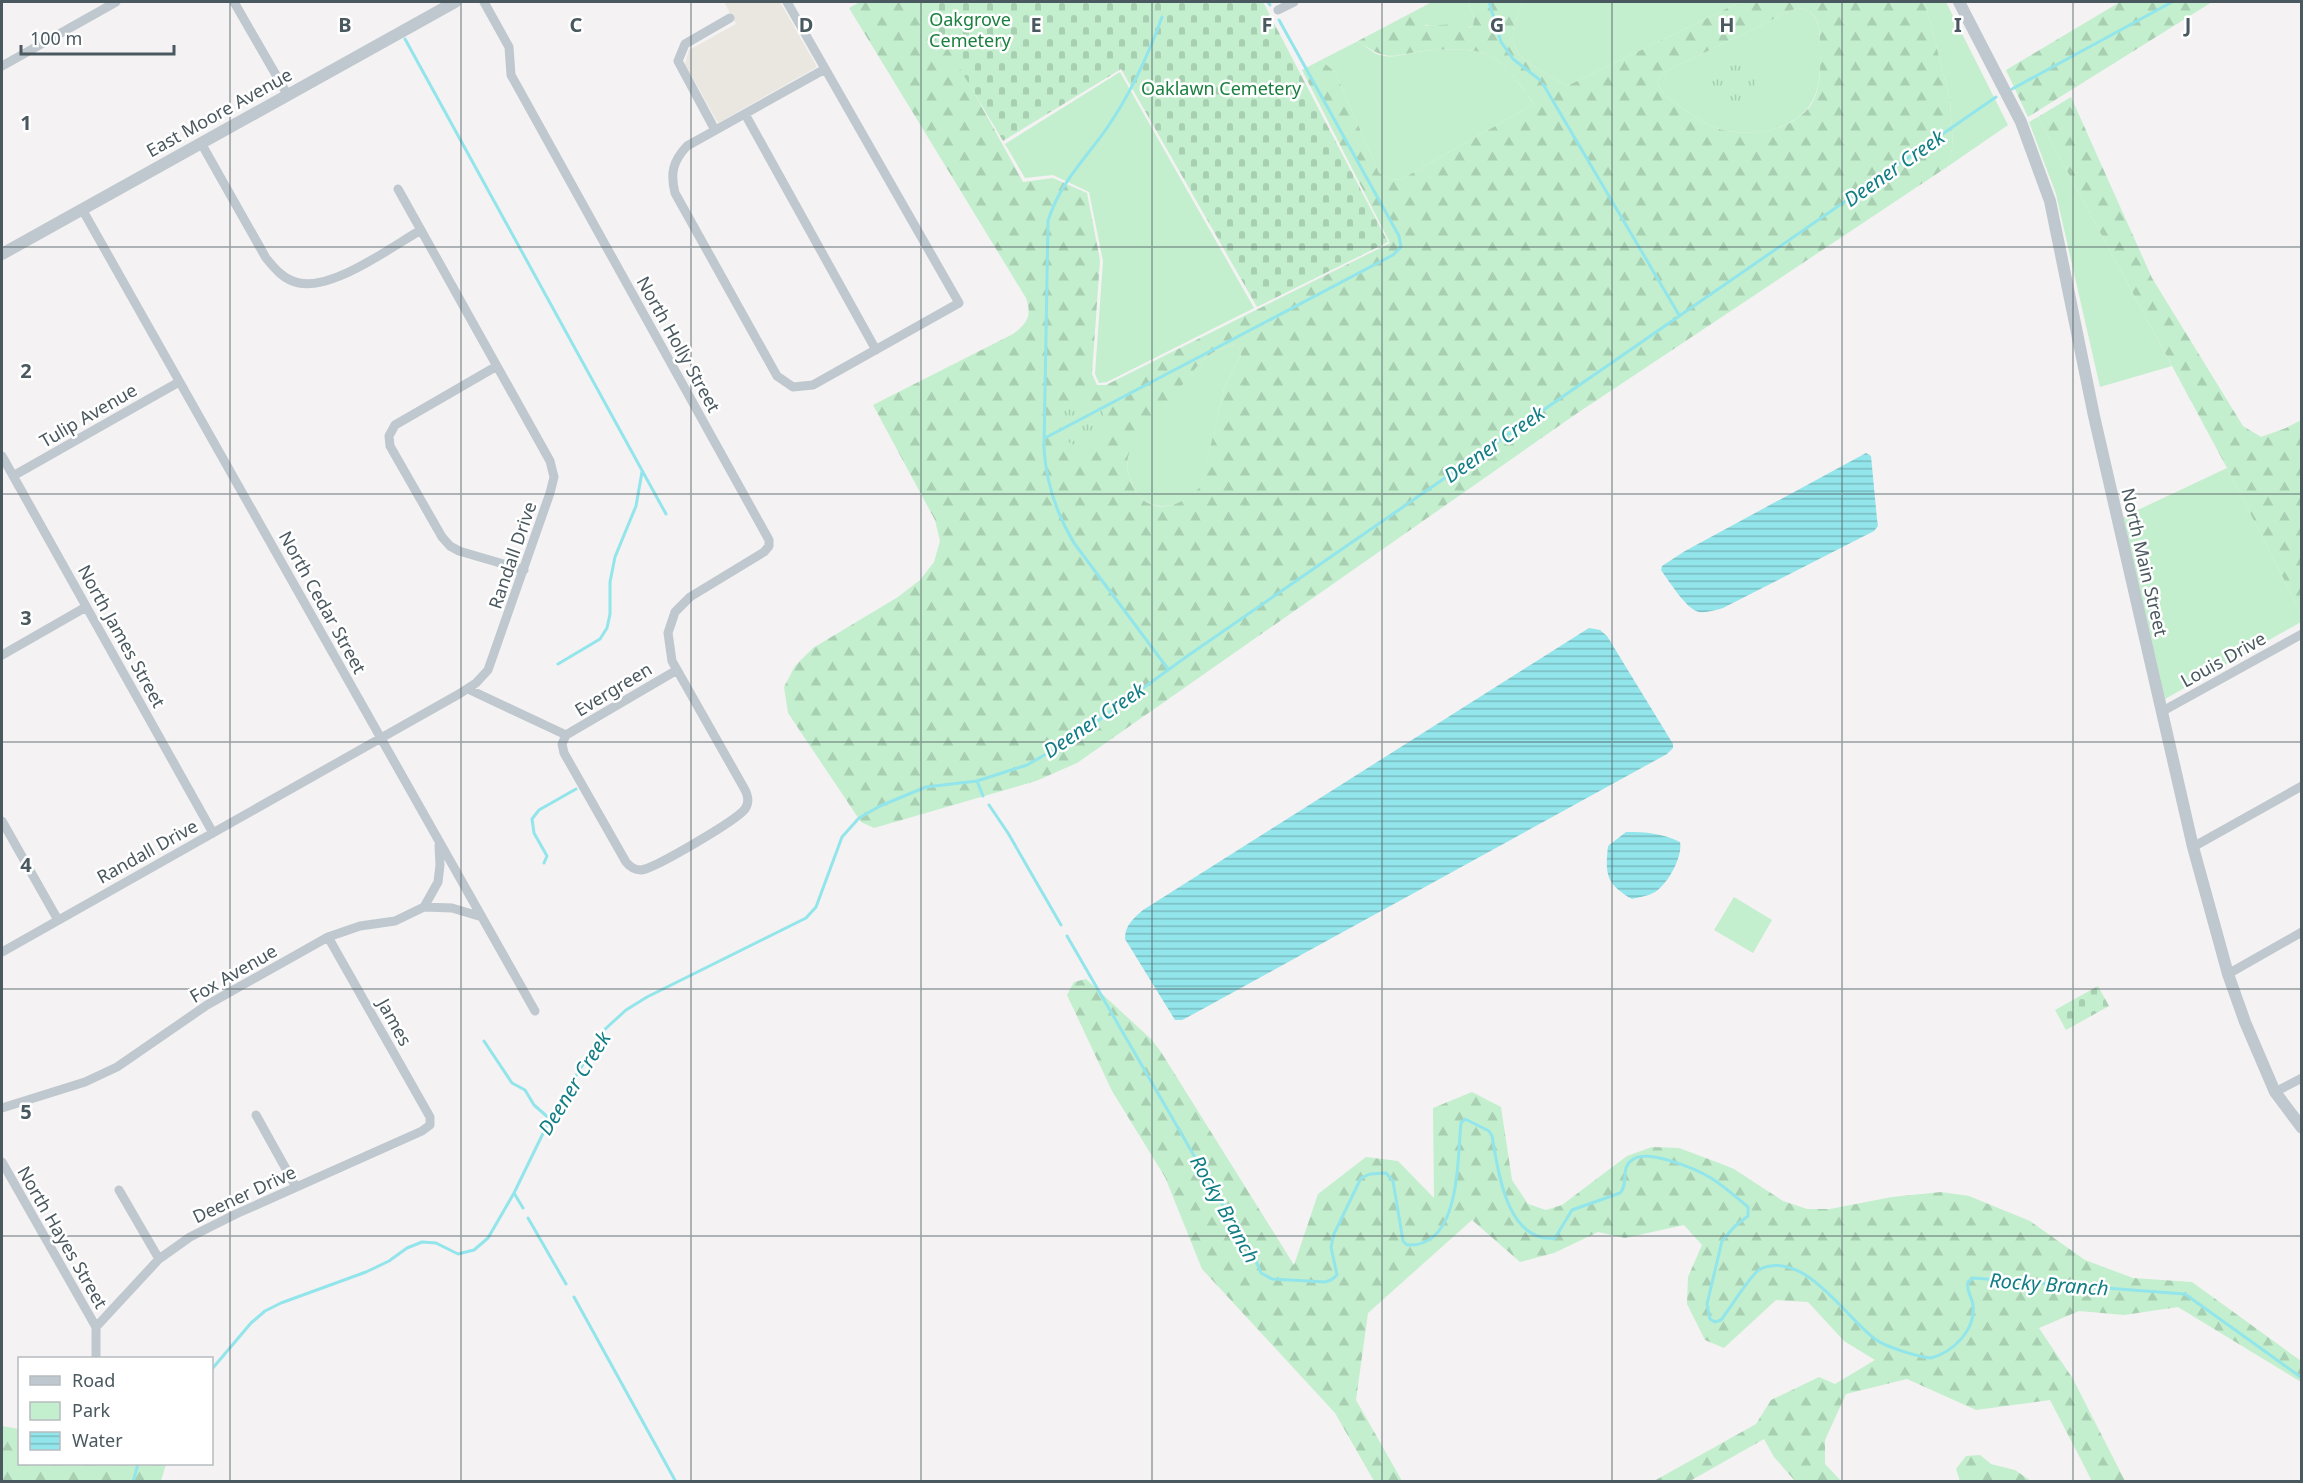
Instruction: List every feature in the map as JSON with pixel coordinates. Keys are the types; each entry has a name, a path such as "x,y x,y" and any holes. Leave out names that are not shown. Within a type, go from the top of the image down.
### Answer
{"street":[{"path":"2,66 116,2"},
{"path":"234,2 287,94"},
{"name":"East Moore Avenue","path":"2,254 455,2"},
{"name":"North Holly Street","path":"484,2 509,47 511,75 769,540 769,546 764,552 690,597 675,612 668,633 670,652 677,670"},
{"path":"787,2 959,303 813,385 793,387 777,376 675,193 672,167 678,155 687,146 825,69"},
{"path":"1278,10 1294,2"},
{"name":"North Main Street","path":"1959,2 2021,122 2050,201 2094,416 2193,847 2228,974 2258,1056 2275,1092 2301,1128"},
{"path":"715,130 678,61 686,44 730,18"},
{"path":"745,114 876,350"},
{"path":"201,143 266,258 279,274 298,283 320,283 339,277 421,230"},
{"name":"Randall Drive","path":"2,952 468,689 488,670 555,477 550,461 398,189"},
{"name":"North Cedar Street","path":"82,209 535,1011"},
{"path":"497,366 395,425 389,436 390,446 442,537 450,546 459,551 524,570"},
{"name":"Tulip Avenue","path":"13,476 179,382"},
{"name":"North James Street","path":"2,456 213,833"},
{"path":"2,655 86,607"},
{"name":"Louis Drive","path":"2161,712 2301,634"},
{"path":"468,689 566,735 562,744 564,753 626,862 639,870 648,868 678,852 737,817 748,804 748,795 677,670"},
{"name":"Evergreen","path":"566,735 677,670"},
{"path":"2193,847 2301,786"},
{"path":"2,821 58,920"},
{"path":"439,841 438,882 424,907 452,908 482,917"},
{"name":"Fox Avenue","path":"2,1108 85,1082 117,1067 207,1005 328,937 360,927 395,921 424,907"},
{"path":"2228,974 2301,932"},
{"name":"James","path":"328,937 430,1117 430,1125"},
{"path":"2275,1092 2301,1078"},
{"path":"255,1115 296,1187"},
{"name":"Deener Drive","path":"96,1327 159,1259 206,1228 422,1131 430,1125"},
{"name":"North Hayes Street","path":"2,1162 96,1327"},
{"path":"119,1190 159,1259"},
{"path":"96,1327 96,1357"}],"shaded area":[{"path":"724,2 780,2 817,67 718,123 685,64 689,50 736,24"}],"green space":[{"path":"860,2 920,2 960,67 1023,182 1053,178 1087,193 1100,260 1092,374 1097,385 1106,385 1390,243 1302,70 1321,60 1335,72 1379,173 1390,180 1402,179 1534,104 1507,69 1487,54 1446,49 1389,56 1376,52 1358,41 1413,12 1426,26 1455,24 1469,28 1473,26 1474,18 1468,2 1524,2 1516,20 1513,34 1514,45 1528,63 1567,86 1740,2 1925,2 1950,100 1953,146 1947,167 1576,414 1077,763 1036,781 874,828 861,822 788,713 784,687 795,666 813,648 898,597 920,580 934,562 940,541 935,520 873,405 1013,334 1025,322 1029,309 1026,298 849,8","holes":["1803,8 1813,14 1818,23 1820,76 1811,105 1791,122 1779,128 1752,133 1713,127 1668,98 1658,86 1660,76 1669,70 1792,10","1234,344 1239,348 1241,355 1224,389 1201,486 1193,494 1175,504 1156,506 1147,503 1139,496 1129,477 1127,464 1130,451 1199,364 1212,353"]},
{"name":"Oaklawn Cemetery","path":"920,2 1263,2 1388,242 1257,307 1121,69 1003,141"},
{"path":"1432,2 1468,2 1474,18 1473,26 1464,29 1453,25 1431,26 1422,23 1413,12"},
{"path":"1524,2 1740,2 1567,86 1528,63 1514,45 1513,34 1516,20"},
{"path":"1925,2 1946,2 2008,125 1947,167 1953,146 1950,100"},
{"path":"2120,2 2212,2 2028,117 2006,70"},
{"path":"1803,8 1813,15 1818,24 1819,76 1817,91 1810,105 1791,122 1779,128 1752,133 1713,127 1668,98 1658,86 1660,76 1669,70 1792,10"},
{"path":"1358,41 1382,56 1400,56 1446,49 1487,54 1507,69 1534,104 1402,179 1390,180 1379,173 1335,72 1321,60"},
{"path":"1733,65 1749,72 1756,88 1749,104 1733,111 1717,104 1710,88 1717,72"},
{"path":"1120,72 1254,308 1107,382 1099,383 1095,374 1103,261 1089,192 1053,175 1025,178 1005,144"},
{"path":"2071,97 2152,278 2243,426 2261,437 2301,420 2301,613 2227,468 2038,117"},
{"path":"2038,117 2172,366 2100,387 2056,194 2029,122"},
{"path":"1234,344 1239,348 1241,355 1224,389 1201,487 1175,504 1165,506 1147,502 1139,496 1129,477 1127,464 1130,450 1199,364 1212,353"},
{"path":"1083,401 1099,408 1106,424 1099,440 1083,447 1067,440 1060,424 1067,408"},
{"path":"2227,468 2301,613 2301,622 2165,699 2123,517"},
{"path":"1734,897 1772,920 1753,953 1714,930"},
{"path":"1086,979 1152,1040 1161,1052 1294,1265 1318,1194 1366,1157 1398,1161 1434,1198 1433,1108 1472,1092 1501,1107 1512,1180 1528,1204 1546,1210 1562,1205 1627,1156 1652,1147 1679,1148 1734,1169 1783,1201 1807,1209 1830,1209 1892,1197 1941,1192 1969,1196 2030,1221 2085,1260 2133,1278 2192,1282 2301,1361 2301,1382 2178,1307 2124,1315 2079,1311 2039,1328 2073,1379 2125,1481 2092,1481 2050,1400 1976,1410 1907,1379 1846,1394 1825,1440 1825,1464 1841,1481 1795,1481 1774,1457 1764,1439 1690,1481 1654,1481 1756,1424 1771,1400 1819,1377 1835,1384 1875,1360 1844,1341 1808,1302 1776,1300 1724,1348 1705,1340 1687,1304 1688,1277 1702,1245 1684,1225 1625,1238 1598,1232 1554,1253 1520,1262 1472,1220 1368,1313 1356,1400 1402,1481 1374,1481 1335,1413 1202,1269 1165,1177 1112,1091 1067,995 1074,982"},
{"path":"2098,986 2109,1006 2066,1030 2055,1010"},
{"path":"2,1426 18,1429 18,1465 166,1465 161,1481 2,1481"},
{"path":"1980,1455 1991,1464 2015,1470 2031,1481 1960,1481 1956,1469 1966,1456"}],"water":[{"path":"1866,453 1871,456 1878,526 1874,531 1723,608 1708,612 1699,612 1689,606 1661,570 1662,566 1685,551"},
{"path":"1589,628 1600,630 1607,636 1673,744 1673,748 1667,754 1188,1017 1175,1020 1125,939 1128,926 1136,916"},
{"path":"1626,832 1654,834 1680,842 1677,862 1665,883 1653,893 1632,899 1612,883 1607,871 1608,846"}],"waterway":[{"path":"1489,2 1501,42 1513,59 1540,80"},
{"name":"Deener Creek","path":"2012,89 2172,2"},
{"path":"1162,17 1145,60 1124,101 1066,183 1048,221 1044,448 1050,486 1057,509 1074,543 1168,669"},
{"path":"1045,438 1393,255 1401,247 1399,236 1279,20"},
{"path":"405,39 666,514"},
{"path":"1543,84 1679,315"},
{"name":"Deener Creek","path":"213,1368 251,1323 265,1311 281,1303 366,1272 422,1242 436,1243 458,1254 474,1250 488,1238 514,1193 550,1119 603,1031 626,1010 647,997 806,918 816,907 842,837 859,818 880,806 926,787 977,781 1027,765 1074,738 1186,657 1996,97"},
{"path":"558,664 600,639 607,628 610,614 610,582 615,557 636,506 642,472"},
{"name":"Rocky Branch","path":"977,781 983,796"},
{"path":"544,863 547,856 534,833 532,819 539,810 576,789"},
{"name":"Rocky Branch","path":"989,805 1008,833 1061,925"},
{"name":"Rocky Branch","path":"1067,936 1240,1235 1246,1241 1261,1273 1272,1279 1325,1282 1337,1275 1331,1247 1334,1234 1361,1178 1370,1174 1386,1173 1393,1181 1403,1241 1407,1245 1425,1242 1438,1232 1447,1217 1453,1199 1461,1123 1465,1119 1489,1131 1507,1201 1515,1217 1525,1229 1538,1236 1555,1238 1572,1210 1620,1193 1623,1189 1628,1163 1639,1157 1649,1156 1683,1165 1711,1178 1730,1192 1748,1207 1748,1216 1735,1226 1722,1241 1707,1304 1710,1319 1715,1322 1721,1320 1756,1272 1776,1265 1792,1268 1823,1288 1875,1339 1902,1351 1931,1358 1947,1351 1967,1331 1973,1314 1968,1282 1973,1278 2185,1294 2302,1378"},
{"path":"484,1041 512,1083 525,1090 534,1105 550,1119"},
{"path":"514,1193 523,1208"},
{"path":"528,1218 566,1284"},
{"path":"574,1297 676,1482"},
{"name":"Deener Creek","path":"133,1482 138,1465"}],"park label":[{"name":"Oakgrove Cemetery","path":"970,29"}]}
